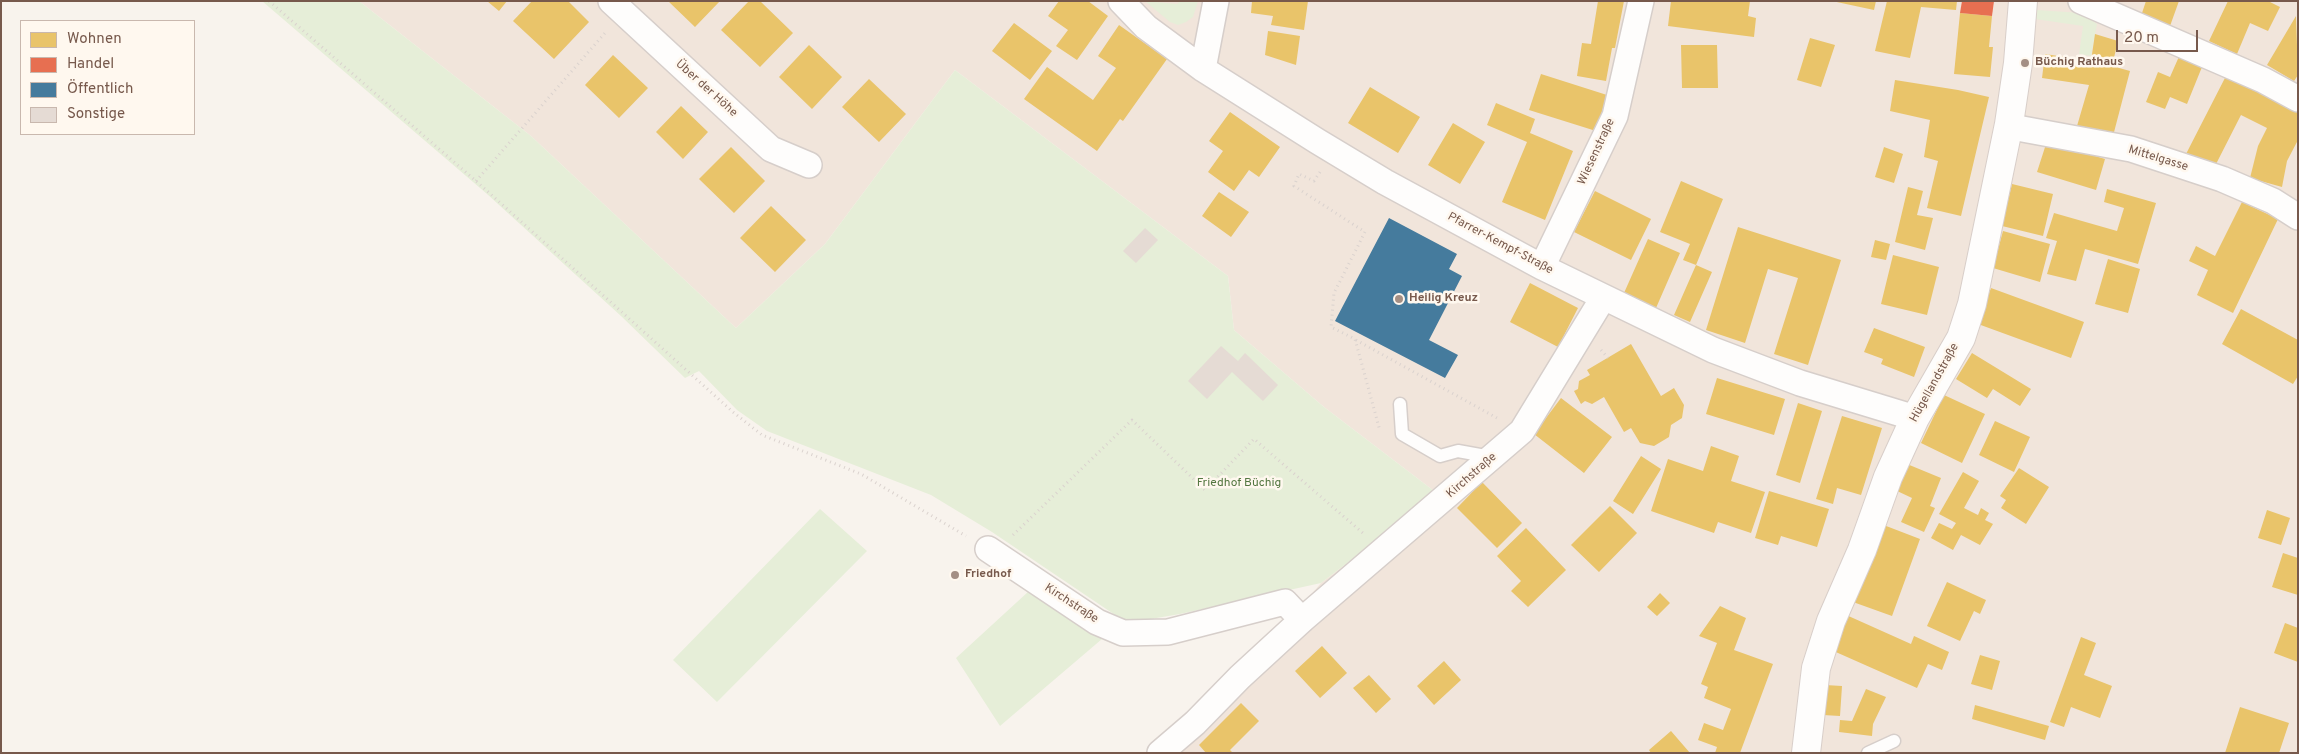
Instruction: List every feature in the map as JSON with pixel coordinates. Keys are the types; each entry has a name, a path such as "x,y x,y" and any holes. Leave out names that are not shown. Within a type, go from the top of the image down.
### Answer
{"street":[{"name":"Pfarrer-Kempf-Straße","path":"1121,1 1146,26 1203,68 1385,182 1542,267 1713,350 1800,383 1915,418"},
{"path":"1203,68 1216,1"},
{"name":"Wiesenstraße","path":"1542,267 1615,116 1641,1"},
{"name":"Hügellandstraße","path":"1806,753 1816,668 1831,621 1862,550 1888,477 1915,418 1961,338 1972,304 2009,124 2018,63 2022,1"},
{"path":"2081,1 2263,80 2298,99"},
{"name":"Über der Höhe","path":"617,8 771,149 809,165"},
{"name":"Mittelgasse","path":"2009,124 2017,128 2149,155 2222,179 2273,202 2298,217"},
{"name":"Kirchstraße","path":"1160,753 1195,723 1240,677 1302,620 1493,458 1522,431 1603,298"},
{"name":"Kirchstraße","path":"992,552 1097,622 1123,633 1168,632 1285,602 1302,620"}],"lane":[{"path":"1400,404 1402,434 1440,456 1458,451 1493,458"},
{"path":"1868,753 1894,741"},
{"path":"1806,753 1811,753"}],"path":[{"path":"269,1 476,181 733,412 762,435 861,474 992,552 1008,540 1132,420 1205,490 1254,439 1383,551"},
{"path":"476,181 607,30 617,8"},
{"path":"1333,150 1314,181 1299,174 1294,186 1365,232 1334,293 1331,327 1522,431"},
{"path":"1355,339 1380,435 1402,434"}],"shaded area":[{"path":"359,1 2298,1 2298,753 1173,753 1183,745 1321,583 1438,494 1324,407 1234,330 1228,276 955,70 825,244 736,328 531,136"}],"green space":[{"name":"Friedhof Büchig","path":"262,1 359,1 531,136 736,328 825,244 955,70 1228,276 1234,330 1324,407 1438,494 1321,583 1180,614 1127,623 992,532 931,495 767,431 737,410 699,371 685,378 621,316 487,194"},
{"path":"1145,1 1177,4 1181,1 1198,1 1193,17 1178,25 1170,22"},
{"path":"2037,10 2081,13 2097,24 2091,56 2079,54 2083,26 2035,19"},
{"path":"820,509 867,551 717,702 673,660"},
{"path":"1029,591 1102,639 1000,726 956,658"}],"building: Wohnen":[{"path":"487,1 507,1 499,11"},
{"path":"532,1 568,1 589,22 554,59 513,21"},
{"path":"668,1 720,1 695,27"},
{"path":"749,1 760,1 793,33 760,67 721,30"},
{"path":"1059,1 1088,1 1108,16 1077,60 1056,46 1068,30 1048,16"},
{"path":"1252,1 1308,1 1304,30 1271,25 1273,16 1251,13"},
{"path":"1598,1 1624,1 1615,48 1612,48 1606,81 1577,76 1582,43 1591,44"},
{"path":"1671,1 1750,1 1748,16 1756,18 1754,37 1668,26"},
{"path":"1832,1 1876,1 1874,10"},
{"path":"1887,1 1957,1 1956,10 1921,7 1910,58 1875,51"},
{"path":"2146,1 2179,1 2170,26 2141,16"},
{"path":"2228,1 2268,1 2280,7 2268,31 2250,23 2237,54 2209,41"},
{"path":"1960,13 1992,16 1989,47 1993,47 1990,77 1954,74"},
{"path":"2296,16 2298,75 2294,81 2267,65"},
{"path":"1014,23 1052,51 1030,80 992,51"},
{"path":"1119,25 1167,59 1123,121 1120,119 1097,151 1024,99 1047,67 1093,100 1116,68 1098,56"},
{"path":"1268,31 1300,36 1296,65 1265,55"},
{"path":"2095,34 2118,41 2112,66 2130,71 2113,136 2077,126 2089,85 2042,78 2045,54 2091,61"},
{"path":"1810,38 1835,45 1821,87 1797,80"},
{"path":"809,45 842,77 812,109 779,77"},
{"path":"1681,45 1717,45 1718,88 1682,88"},
{"path":"2181,52 2204,62 2187,104 2170,97 2165,109 2146,102 2158,72 2170,77"},
{"path":"613,55 648,88 619,118 585,85"},
{"path":"1541,74 1607,95 1596,131 1529,110"},
{"path":"2227,74 2298,110 2298,140 2287,161 2282,187 2250,178 2258,146 2267,128 2241,115 2214,168 2186,154"},
{"path":"869,79 906,114 879,142 842,107"},
{"path":"1895,80 1989,97 1961,216 1927,208 1938,161 1924,157 1930,120 1890,111"},
{"path":"1370,87 1420,117 1398,153 1348,123"},
{"path":"1496,103 1535,119 1530,133 1573,151 1545,220 1502,202 1527,142 1487,125"},
{"path":"681,106 708,132 683,159 656,132"},
{"path":"1230,112 1280,147 1259,177 1249,170 1234,191 1208,172 1223,151 1209,141"},
{"path":"1453,123 1485,142 1460,184 1428,165"},
{"path":"2047,141 2105,159 2096,190 2037,172"},
{"path":"731,147 765,181 734,213 699,179"},
{"path":"1884,147 1903,154 1894,183 1875,177"},
{"path":"1681,181 1723,199 1696,265 1683,260 1690,244 1660,232"},
{"path":"2012,184 2053,194 2043,236 2002,226"},
{"path":"1908,187 1923,191 1917,215 1933,218 1925,250 1895,242"},
{"path":"2107,189 2156,203 2138,264 2085,249 2076,281 2047,274 2057,241 2046,238 2054,213 2117,231 2124,208 2104,202"},
{"path":"1595,191 1651,219 1631,260 1574,232"},
{"path":"1219,192 1249,212 1231,237 1202,216"},
{"path":"2242,202 2278,219 2233,313 2197,295 2208,270 2189,261 2196,246 2215,256"},
{"path":"771,206 806,240 775,272 740,238"},
{"path":"1738,227 1841,260 1808,365 1774,354 1798,278 1768,269 1745,343 1706,330"},
{"path":"2003,231 2050,244 2040,282 1993,268"},
{"path":"1648,239 1680,253 1656,308 1624,293"},
{"path":"1875,240 1890,244 1886,260 1871,257"},
{"path":"1893,255 1939,267 1927,315 1881,304"},
{"path":"2108,259 2140,269 2128,313 2095,304"},
{"path":"1696,265 1712,272 1690,322 1674,315"},
{"path":"1530,283 1578,308 1558,347 1510,322"},
{"path":"1991,288 2084,322 2071,358 1978,324"},
{"path":"2241,309 2298,340 2298,376 2293,384 2222,344"},
{"path":"1874,328 1925,347 1914,377 1881,364 1883,359 1864,352"},
{"path":"1631,344 1661,396 1674,388 1684,405 1682,418 1671,425 1669,437 1654,446 1640,443 1631,428 1624,432 1604,397 1592,404 1585,401 1581,404 1574,391 1578,389 1579,381 1590,375 1587,370"},
{"path":"1972,353 2031,389 2020,406 1993,389 1987,398 1956,379"},
{"path":"1717,378 1785,399 1774,435 1706,414"},
{"path":"1944,395 1985,414 1962,463 1921,443"},
{"path":"1561,398 1612,437 1584,473 1534,434"},
{"path":"1798,403 1822,411 1800,483 1776,475"},
{"path":"1842,416 1882,428 1861,495 1837,488 1833,504 1816,499"},
{"path":"1995,421 2030,437 2014,472 1979,455"},
{"path":"1711,446 1739,456 1731,481 1765,492 1751,533 1718,522 1714,533 1651,511 1668,459 1703,471"},
{"path":"1641,456 1661,469 1633,514 1613,501"},
{"path":"1907,464 1941,478 1930,506 1935,508 1924,532 1901,522 1912,498 1895,490"},
{"path":"2019,468 2049,487 2026,524 2001,508 2006,500 2000,496"},
{"path":"1963,472 1979,481 1964,508 1978,515 1981,508 1989,513 1985,520 1993,524 1980,545 1961,535 1953,550 1931,538 1939,523 1952,529 1956,523 1939,514"},
{"path":"1482,482 1522,523 1497,548 1457,508"},
{"path":"1769,491 1829,509 1817,547 1781,536 1778,545 1755,538"},
{"path":"1610,506 1637,533 1599,572 1571,545"},
{"path":"2267,510 2290,518 2281,545 2258,538"},
{"path":"1881,524 1920,539 1892,616 1853,602"},
{"path":"1526,528 1566,570 1528,607 1511,591 1521,581 1497,556"},
{"path":"2283,553 2298,558 2298,595 2272,587"},
{"path":"1947,582 1986,600 1980,614 1974,611 1960,641 1927,626"},
{"path":"1660,593 1670,603 1657,616 1647,607"},
{"path":"1720,606 1746,618 1734,650 1773,664 1740,753 1715,753 1717,747 1698,740 1704,723 1723,730 1731,709 1704,698 1708,687 1701,684 1717,643 1699,636"},
{"path":"1844,614 1911,644 1914,636 1949,652 1942,670 1928,664 1917,688 1829,649"},
{"path":"2285,623 2298,628 2298,662 2274,653"},
{"path":"2081,637 2096,643 2084,675 2112,686 2100,718 2071,707 2064,727 2050,722"},
{"path":"1322,646 1347,673 1320,698 1295,671"},
{"path":"1980,655 2000,661 1992,690 1971,684"},
{"path":"1444,661 1461,680 1434,705 1417,686"},
{"path":"1369,675 1391,699 1376,713 1353,688"},
{"path":"1825,685 1842,686 1840,716 1823,715"},
{"path":"1866,689 1886,697 1873,724 1872,736 1839,732 1840,720 1852,721"},
{"path":"1241,703 1259,721 1230,750 1233,753 1206,753 1199,745"},
{"path":"1975,705 2049,726 2045,740 1972,719"},
{"path":"2240,707 2289,723 2279,753 2225,753"},
{"path":"1671,731 1690,753 1651,753 1649,750"}],"building: Handel":[{"path":"1962,1 1994,1 1992,16 1960,13"}],"building: Öffentlich":[{"name":"Heilig Kreuz","path":"1389,218 1457,254 1449,269 1462,276 1429,340 1458,355 1445,378 1335,321"}],"building: Sonstige":[{"path":"1145,228 1158,240 1136,263 1123,251"},
{"path":"1221,346 1238,361 1245,353 1278,385 1263,401 1232,372 1207,399 1188,381"}],"place":[{"name":"Büchig Rathaus","path":"2025,63"},
{"name":"Heilig Kreuz","path":"1399,299"},
{"name":"Friedhof","path":"955,575"}]}
